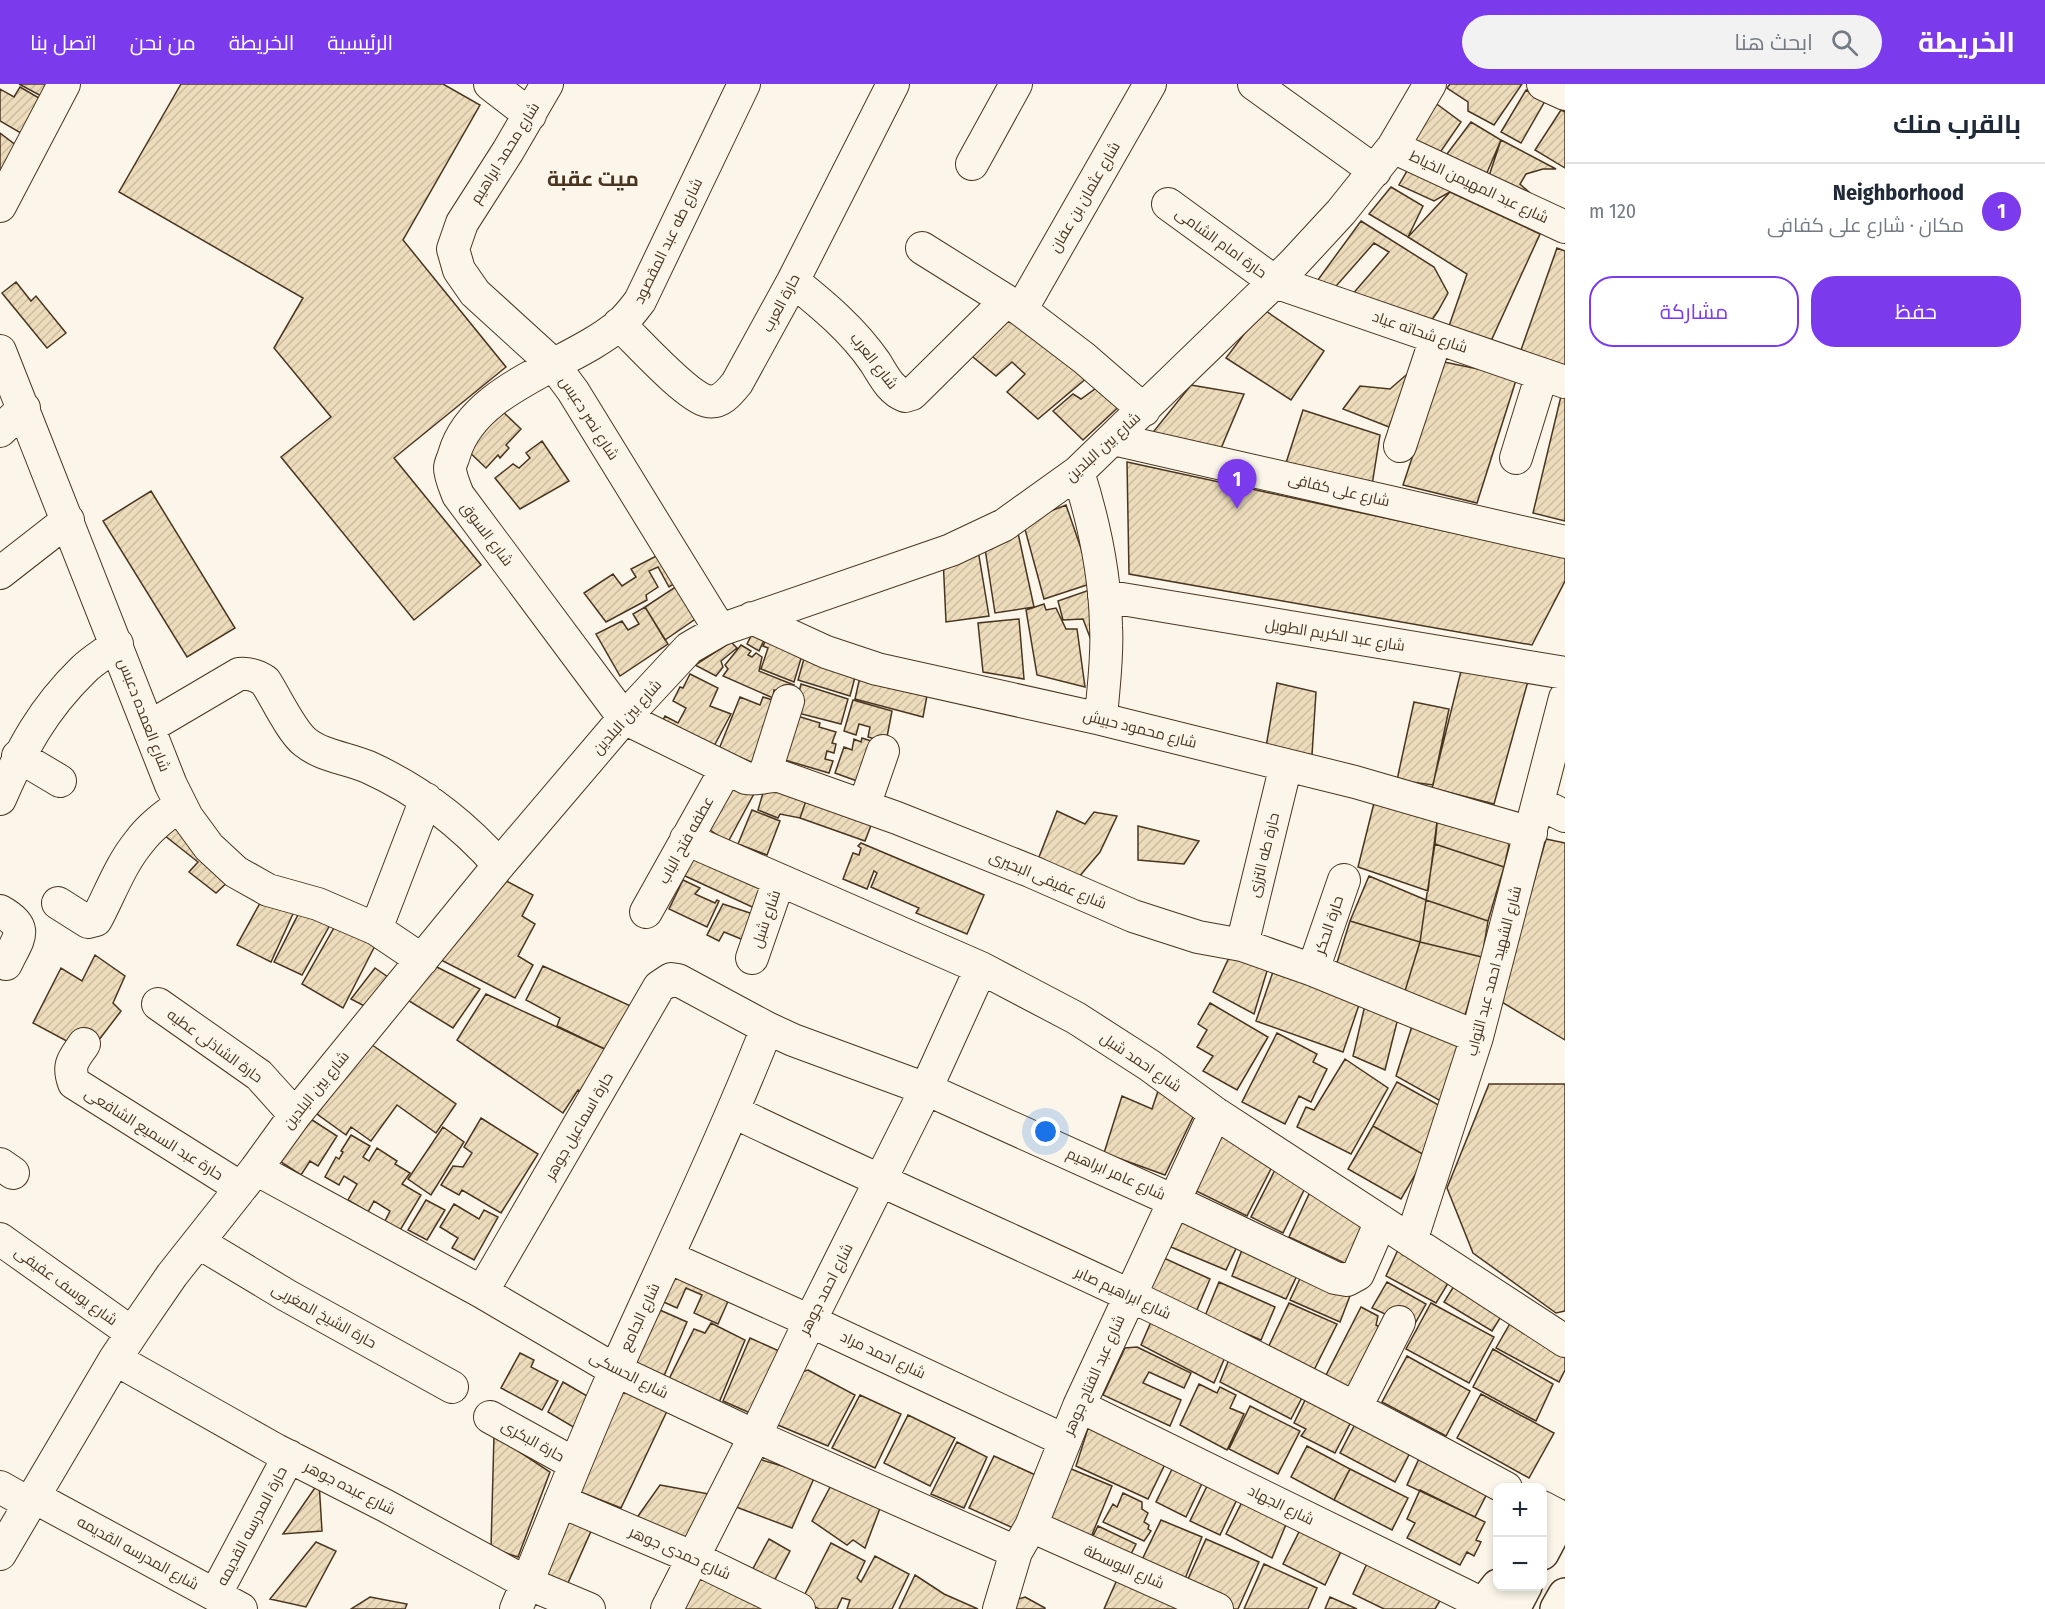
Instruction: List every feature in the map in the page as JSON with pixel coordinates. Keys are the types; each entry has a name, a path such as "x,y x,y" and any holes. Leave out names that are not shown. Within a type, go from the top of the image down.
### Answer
{"street":[{"path":"0,205 64,84"},
{"path":"490,84 530,115"},
{"name":"شارع محمد ابراهيم","path":"462,223 547,84"},
{"name":"شارع طه عبد المقصود","path":"553,364 604,335 619,324 640,301 744,84"},
{"name":"حارة العرب","path":"619,324 692,395 709,401 725,397 737,384 793,281 893,84"},
{"path":"972,164 1016,84"},
{"name":"شارع عثمان بن عفان","path":"1013,305 1150,84"},
{"name":"شارع عبد المهيمن الخياط","path":"1254,84 1384,159 1565,227"},
{"name":"شارع بين البلدين","path":"0,1554 124,1346 172,1275 295,1115 499,865 624,718 689,648 720,630 752,618 951,550 1004,525 1078,472 1275,282 1341,212 1384,159 1430,84"},
{"path":"1543,84 1565,94"},
{"name":"حارة امام الشامى","path":"1168,204 1275,282"},
{"name":"شارع نصر دعبس","path":"462,223 453,249 459,270 475,293 553,364 573,391 720,630"},
{"path":"922,248 1013,305 1084,358 1144,410"},
{"name":"شارع العرب","path":"793,281 849,330 873,359 894,390 905,396 912,394 1013,305"},
{"name":"شارع شحاته عياد","path":"1275,282 1553,378"},
{"path":"1400,446 1436,338"},
{"name":"شارع العمده دعبس","path":"1,356 24,408 187,818 209,847 236,872 268,890 318,904 376,929 422,960"},
{"name":"شارع السوق","path":"553,364 496,399 473,420 457,444 450,470 458,495 624,718"},
{"path":"1516,458 1553,378"},
{"path":"0,431 24,408"},
{"name":"شارع على كفافى","path":"1113,438 1565,542"},
{"path":"1078,472 1089,506 1102,570 1107,628 1101,718"},
{"path":"0,573 68,519"},
{"name":"شارع عبد الكريم الطويل","path":"1104,596 1565,673"},
{"name":"شارع محمود حبيش","path":"752,618 826,652 877,669 1101,718 1355,782 1531,834"},
{"path":"0,799 18,756 57,697 85,668 117,644"},
{"path":"149,727 230,678 248,673 265,681 302,740 318,752 368,767 426,799 461,825 499,865"},
{"name":"شارع الشهيد احمد عبد التواب","path":"1411,1241 1477,1037 1531,834 1552,809 1565,698"},
{"path":"764,777 788,702"},
{"name":"شارع عفيفى البحيرى","path":"624,718 746,778 779,776 864,806 1030,871 1133,916 1198,937 1242,945 1313,970 1477,1037"},
{"path":"864,806 883,751"},
{"path":"18,756 60,780"},
{"name":"حارة طه الترزى","path":"1242,945 1286,765"},
{"name":"عطفه فتح الباب","path":"646,912 726,769"},
{"path":"376,929 426,799"},
{"path":"58,903 88,922 96,920 123,865 139,842 158,822 180,805"},
{"name":"شارع احمد شبل","path":"686,839 981,968 1076,1018 1149,1065 1215,1113 1565,1341"},
{"name":"شارع شبل","path":"752,958 779,880"},
{"name":"حارة الحكر","path":"1313,970 1344,880"},
{"path":"0,911 15,919 19,927 20,936 6,964"},
{"name":"شارع احمد جوهر","path":"667,1609 881,1182 981,968"},
{"name":"حارة اسماعيل جوهر","path":"482,1292 659,987 671,979 687,985"},
{"name":"شارع عامر ابراهيم","path":"687,985 793,1040 926,1089 1174,1201 1335,1278 1347,1280 1358,1274 1381,1221"},
{"name":"حارة الشاذلى عطيه","path":"158,1004 259,1075 295,1115"},
{"name":"شارع الجامع","path":"522,1596 615,1370 734,1112 767,1028"},
{"name":"حارة عبد السميع الشافعى","path":"84,1044 72,1061 70,1072 74,1083 248,1178"},
{"name":"شارع ابراهيم صابر","path":"734,1112 1130,1296 1356,1407 1497,1483"},
{"name":"شارع عبد الفتاح جوهر","path":"999,1609 1064,1440 1215,1113"},
{"name":"شارع الحسكى","path":"248,1178 482,1292 615,1370 755,1436 1024,1539"},
{"name":"شارع يوسف عفيفى","path":"0,1239 124,1346"},
{"name":"حارة الشيخ المغربى","path":"198,1242 286,1295 452,1387"},
{"name":"شارع احمد مراد","path":"668,1257 1064,1440"},
{"path":"1356,1407 1399,1322"},
{"name":"شارع عبده جوهر","path":"124,1346 289,1456 386,1506 522,1596 589,1609"},
{"name":"شارع الجهاد","path":"1079,1406 1493,1602"},
{"name":"حارة البكرى","path":"490,1417 575,1464"},
{"name":"حارة المدرسه القديمه","path":"228,1602 289,1456"},
{"name":"شارع المدرسه القديمه","path":"0,1487 32,1500 228,1602"},
{"name":"شارع حمدى جوهر","path":"560,1501 694,1558 799,1609"},
{"path":"1547,1537 1553,1518"},
{"name":"شارع البوسطة","path":"1024,1539 1217,1609"},
{"path":"1493,1602 1516,1591"},
{"path":"1557,1609 1565,1595"}],"building":[{"path":"19,84 53,84 45,98"},
{"path":"181,84 443,84 480,105 403,240 506,367 394,458 481,565 414,620 281,457 331,417 274,348 303,298 119,192"},
{"path":"1450,84 1522,84 1494,125 1468,111 1468,102 1447,88"},
{"path":"20,87 51,105 31,139 0,121 0,89 14,97"},
{"path":"1526,90 1545,101 1521,143 1501,132"},
{"path":"1430,99 1461,122 1439,154 1407,136"},
{"path":"1561,110 1565,112 1565,168 1535,150"},
{"path":"1471,122 1501,140 1483,182 1441,162"},
{"path":"0,133 21,149 0,177"},
{"path":"1501,140 1556,169 1543,169 1526,174 1520,184 1530,193 1526,202 1487,182"},
{"path":"1411,164 1446,179 1450,192 1434,201 1399,185"},
{"path":"1391,187 1423,206 1408,237 1369,214"},
{"path":"1450,192 1540,234 1491,341 1449,326 1467,274 1408,237"},
{"path":"1361,221 1434,267 1448,293 1427,327 1351,296 1389,252 1374,243 1330,293 1312,288"},
{"path":"1557,248 1565,251 1565,366 1521,350"},
{"path":"16,282 31,301 36,296 66,333 47,348 2,293"},
{"path":"1006,309 1088,377 1038,419 1007,392 1025,374 1012,362 996,376 962,348"},
{"path":"1263,309 1324,351 1291,400 1226,358"},
{"path":"1444,362 1517,377 1477,503 1403,485"},
{"path":"1413,369 1389,427 1343,409 1360,386 1390,389"},
{"path":"1106,381 1125,401 1083,440 1053,411 1073,394 1081,399"},
{"path":"1191,385 1244,394 1219,453 1150,436"},
{"path":"1562,392 1565,393 1565,521 1533,513"},
{"path":"500,409 521,429 506,445 509,448 500,458 498,455 486,468 464,447"},
{"path":"1303,410 1380,435 1372,485 1286,463"},
{"path":"542,441 569,481 520,509 495,478 513,464 519,468 530,458 526,453"},
{"path":"1127,462 1565,557 1565,581 1532,645 1129,574"},
{"path":"151,491 235,628 187,657 103,521"},
{"path":"1066,505 1093,583 1044,599 1023,522"},
{"path":"1018,533 1034,607 995,613 984,542"},
{"path":"978,550 989,616 946,622 943,557"},
{"path":"666,551 683,578 669,587 658,567 649,571 658,587 646,595 647,600 606,622 584,593 613,574 622,586 636,577 631,569"},
{"path":"683,582 704,613 665,640 645,607"},
{"path":"1098,587 1091,640 1083,619 1063,620 1058,601"},
{"path":"1044,604 1046,610 1056,608 1066,629 1077,629 1085,687 1037,675 1026,610"},
{"path":"645,607 668,644 620,676 596,634 622,621 628,630 639,624 633,614"},
{"path":"1019,619 1024,679 983,672 978,623"},
{"path":"757,624 769,629 759,651 747,644"},
{"path":"771,630 805,645 794,682 761,669 768,648 763,646"},
{"path":"731,642 737,648 721,661 723,667 716,676 695,665"},
{"path":"741,645 751,651 748,655 752,657 756,653 762,657 759,671 794,685 790,694 774,690 773,698 723,676 728,669 725,665"},
{"path":"807,648 858,666 850,696 798,680"},
{"path":"862,668 929,685 923,717 855,699"},
{"path":"1461,671 1528,681 1494,804 1432,788"},
{"path":"690,674 718,688 710,706 731,714 713,748 662,722 665,716 678,723 686,708 673,701"},
{"path":"1277,683 1316,692 1312,755 1266,747"},
{"path":"801,684 848,699 841,724 794,712"},
{"path":"740,697 760,705 763,697 786,704 764,767 719,749"},
{"path":"853,700 892,711 886,742 868,737 870,727 859,724 856,735 844,731"},
{"path":"1414,702 1449,709 1433,785 1397,780"},
{"path":"791,714 820,723 819,727 836,732 832,743 836,744 834,753 827,751 825,759 833,761 829,773 778,758"},
{"path":"862,738 880,744 868,785 835,773 844,747 852,750 854,739 861,742"},
{"path":"728,775 756,790 728,842 701,824"},
{"path":"765,786 809,792 800,818 780,814 778,818 758,810"},
{"path":"809,792 875,815 865,841 800,818"},
{"path":"1376,795 1438,814 1428,891 1358,867"},
{"path":"752,810 780,821 767,855 738,844"},
{"path":"1057,811 1085,824 1094,812 1117,816 1100,852 1078,878 1039,857"},
{"path":"1438,814 1511,836 1504,867 1435,844"},
{"path":"184,821 233,877 216,893 189,872 198,862 164,835"},
{"path":"1138,826 1199,841 1184,864 1138,860"},
{"path":"1546,839 1565,843 1565,1040 1500,1001"},
{"path":"861,843 984,895 967,934 916,913 919,908 871,887 877,873 874,871 867,889 843,879 853,853 859,855 861,848 858,846"},
{"path":"1435,844 1504,867 1488,921 1426,900"},
{"path":"693,846 772,882 763,912 683,875"},
{"path":"497,876 533,895 522,916 535,924 518,956 533,965 515,998 441,960"},
{"path":"1369,876 1426,900 1420,942 1350,921"},
{"path":"683,880 700,888 695,894 715,903 719,901 707,927 669,909"},
{"path":"265,894 297,905 271,962 237,945"},
{"path":"1426,900 1488,921 1482,957 1420,942"},
{"path":"723,904 756,915 746,941 724,932 719,941 707,935"},
{"path":"302,907 335,916 302,975 274,962"},
{"path":"339,919 380,936 343,1008 302,984"},
{"path":"1350,921 1420,942 1405,991 1335,969"},
{"path":"1420,942 1482,957 1464,1019 1405,991"},
{"path":"1233,949 1270,961 1254,1014 1213,992"},
{"path":"95,955 125,976 113,1003 121,1011 89,1053 33,1023 61,968 82,981"},
{"path":"433,965 480,989 453,1028 406,999"},
{"path":"543,966 633,1007 611,1052 557,1026 560,1018 526,1000"},
{"path":"1275,966 1362,996 1343,1052 1256,1021"},
{"path":"375,968 398,984 374,1011 351,999"},
{"path":"486,994 611,1052 587,1095 578,1090 563,1113 457,1040"},
{"path":"1366,1001 1400,1010 1385,1070 1353,1056"},
{"path":"1210,1003 1268,1037 1237,1090 1203,1071 1213,1056 1197,1047 1207,1030 1198,1024"},
{"path":"1414,1020 1467,1037 1446,1104 1396,1076"},
{"path":"1277,1033 1317,1054 1313,1062 1327,1069 1311,1102 1299,1096 1285,1124 1242,1102"},
{"path":"368,1042 456,1104 436,1133 397,1105 371,1141 351,1127 346,1135 317,1114"},
{"path":"1345,1059 1388,1088 1351,1154 1297,1127 1306,1107 1314,1110"},
{"path":"1397,1082 1444,1108 1426,1156 1373,1126"},
{"path":"1489,1084 1565,1084 1565,1311 1556,1313 1473,1253 1447,1188"},
{"path":"1160,1085 1194,1115 1165,1175 1104,1153 1122,1096 1152,1109"},
{"path":"306,1116 337,1136 318,1166 310,1161 301,1175 278,1160"},
{"path":"481,1118 538,1154 501,1213 462,1190 459,1195 441,1185 453,1166 463,1167 472,1153 464,1147"},
{"path":"1373,1126 1426,1156 1401,1199 1348,1169"},
{"path":"443,1127 464,1142 431,1195 408,1179"},
{"path":"1214,1128 1276,1159 1247,1216 1186,1186"},
{"path":"351,1135 370,1146 363,1157 369,1161 377,1148 397,1161 395,1164 410,1173 402,1184 421,1195 399,1232 384,1223 390,1211 374,1201 368,1212 348,1200 357,1184 344,1176 339,1185 325,1177 336,1157 339,1159"},
{"path":"1276,1168 1307,1184 1283,1233 1251,1217"},
{"path":"1310,1192 1376,1224 1355,1268 1289,1237"},
{"path":"426,1200 445,1210 427,1240 408,1230"},
{"path":"454,1204 479,1219 484,1210 498,1217 474,1260 452,1248 458,1238 440,1227"},
{"path":"1185,1213 1241,1238 1226,1270 1171,1247"},
{"path":"1402,1241 1455,1272 1436,1303 1386,1276"},
{"path":"1245,1242 1301,1267 1286,1299 1232,1276"},
{"path":"1155,1254 1210,1279 1196,1312 1141,1288"},
{"path":"671,1264 733,1290 718,1324 694,1313 702,1295 686,1288 677,1308 657,1299"},
{"path":"1304,1270 1353,1288 1340,1322 1290,1300"},
{"path":"1459,1278 1507,1307 1492,1331 1444,1302"},
{"path":"1219,1282 1275,1307 1261,1340 1205,1316"},
{"path":"1387,1282 1426,1304 1413,1327 1372,1308"},
{"path":"1289,1303 1337,1324 1311,1376 1266,1352"},
{"path":"1431,1303 1494,1337 1469,1383 1406,1349"},
{"path":"653,1307 687,1322 661,1383 625,1366"},
{"path":"1361,1307 1378,1316 1376,1325 1386,1330 1356,1397 1323,1381"},
{"path":"1516,1313 1565,1346 1565,1370 1559,1382 1496,1348"},
{"path":"1154,1315 1228,1350 1214,1383 1141,1345"},
{"path":"711,1323 745,1340 718,1405 667,1383 694,1329 705,1333"},
{"path":"750,1338 786,1354 757,1416 723,1401"},
{"path":"1137,1347 1191,1373 1184,1388 1149,1372 1143,1383 1181,1400 1170,1426 1103,1395 1125,1348"},
{"path":"1493,1349 1553,1384 1536,1421 1473,1387"},
{"path":"1232,1352 1307,1388 1291,1419 1220,1382"},
{"path":"520,1353 534,1360 531,1367 558,1381 542,1410 501,1388"},
{"path":"1407,1356 1470,1391 1446,1436 1382,1402"},
{"path":"808,1370 855,1395 828,1446 773,1423 799,1373"},
{"path":"563,1382 594,1400 580,1431 548,1412"},
{"path":"1199,1384 1217,1393 1220,1387 1236,1395 1230,1408 1244,1414 1227,1450 1180,1425"},
{"path":"623,1389 669,1407 621,1508 578,1491"},
{"path":"1310,1390 1356,1412 1335,1453 1301,1436 1306,1429 1294,1423"},
{"path":"1481,1394 1554,1433 1529,1478 1457,1438"},
{"path":"860,1395 901,1414 875,1468 832,1448"},
{"path":"1250,1406 1300,1431 1278,1474 1229,1449"},
{"path":"1361,1413 1416,1441 1395,1482 1340,1453"},
{"path":"908,1415 955,1438 930,1486 884,1463"},
{"path":"1090,1422 1168,1458 1148,1499 1076,1466"},
{"path":"494,1435 550,1472 518,1557 491,1548"},
{"path":"957,1442 987,1457 964,1508 931,1494"},
{"path":"1307,1446 1350,1469 1334,1500 1291,1477"},
{"path":"1423,1450 1492,1484 1475,1517 1407,1485"},
{"path":"994,1456 1042,1478 1022,1532 969,1508"},
{"path":"1178,1457 1207,1473 1186,1517 1156,1502"},
{"path":"759,1459 815,1476 792,1528 731,1505"},
{"path":"1069,1468 1112,1486 1089,1542 1046,1524"},
{"path":"1350,1469 1408,1498 1392,1530 1334,1500"},
{"path":"1212,1476 1241,1491 1220,1535 1190,1521"},
{"path":"835,1478 882,1503 865,1548 853,1540 847,1545 812,1521"},
{"path":"319,1482 322,1531 283,1534"},
{"path":"660,1485 709,1494 688,1539 636,1519"},
{"path":"1420,1490 1485,1522 1476,1540 1481,1542 1474,1556 1467,1552 1460,1565 1407,1538 1415,1523 1407,1519"},
{"path":"1247,1492 1290,1515 1272,1558 1226,1534"},
{"path":"1123,1493 1142,1502 1142,1509 1148,1513 1144,1522 1149,1525 1148,1529 1151,1531 1144,1541 1103,1522 1113,1504 1117,1507"},
{"path":"567,1516 592,1529 567,1585 540,1574"},
{"path":"1161,1520 1202,1537 1182,1586 1141,1562"},
{"path":"1305,1520 1346,1541 1325,1585 1283,1564"},
{"path":"1098,1526 1136,1544 1128,1560 1093,1536"},
{"path":"769,1539 790,1551 772,1585 750,1574"},
{"path":"1206,1539 1259,1562 1238,1609 1230,1609 1184,1588"},
{"path":"316,1542 336,1551 306,1607 270,1599"},
{"path":"831,1543 865,1561 857,1578 861,1582 875,1556 909,1574 892,1609 847,1609 850,1600 842,1598 837,1609 819,1609 802,1600"},
{"path":"1370,1557 1444,1594 1435,1609 1384,1609 1353,1594"},
{"path":"1264,1564 1317,1588 1308,1609 1244,1609"},
{"path":"701,1570 779,1609 684,1609"},
{"path":"1120,1573 1180,1601 1177,1609 1104,1609"},
{"path":"915,1575 944,1594 978,1609 899,1609"},
{"path":"370,1597 407,1604 405,1609 351,1609"},
{"path":"1025,1597 1045,1609 1013,1609 1015,1600"},
{"path":"1330,1597 1357,1609 1325,1609"}],"place":[{"name":"Neighborhood","path":"1237,509"}],"district":[{"name":"ميت عقبة","path":"593,179"}]}
